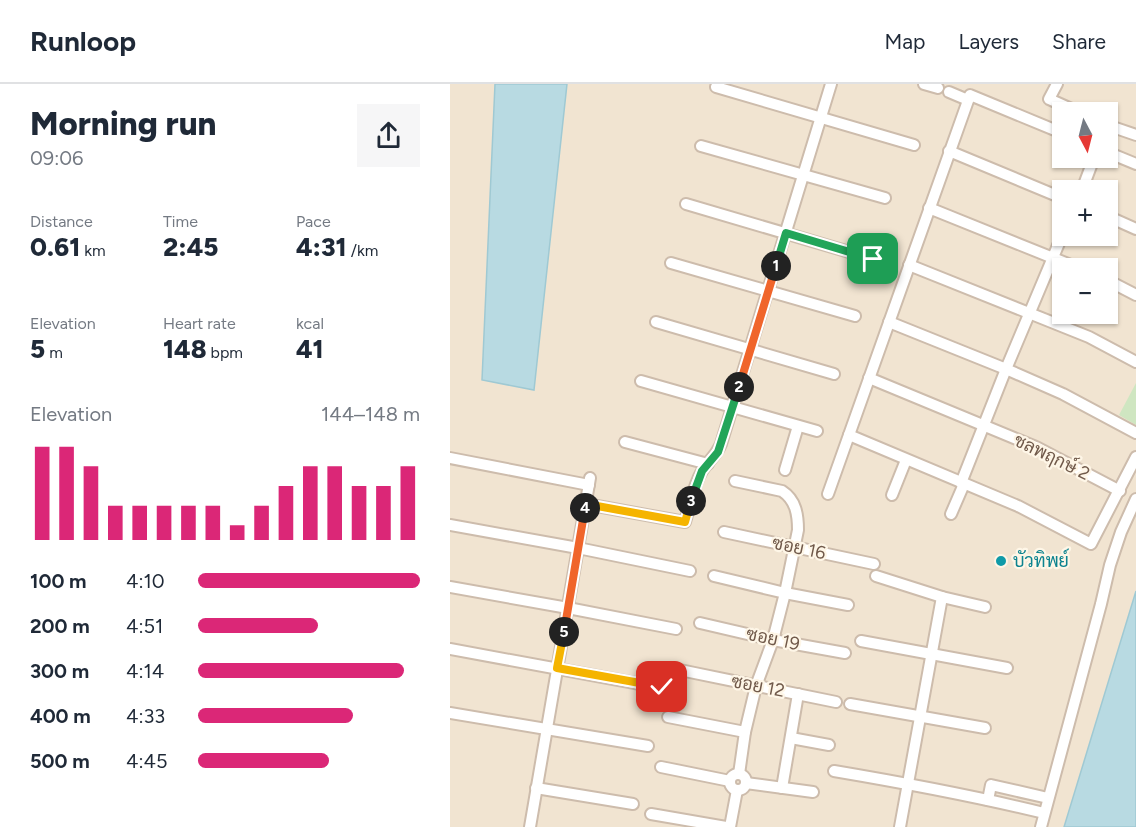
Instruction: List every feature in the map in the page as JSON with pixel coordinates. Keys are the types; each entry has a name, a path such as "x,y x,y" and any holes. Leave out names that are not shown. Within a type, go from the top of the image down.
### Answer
{"street":[{"path":"586,504 685,522 702,471 718,452 733,407 831,84"},
{"path":"924,84 938,88"},
{"path":"1056,102 1049,99 1057,84"},
{"path":"716,87 914,145"},
{"path":"950,92 969,97 1052,130"},
{"path":"828,494 969,97"},
{"path":"1118,129 1136,135"},
{"path":"701,146 885,198"},
{"path":"949,151 1052,194"},
{"path":"1118,157 1136,164"},
{"path":"686,204 873,259"},
{"path":"929,208 1052,258"},
{"path":"1118,221 1136,228"},
{"path":"951,514 1006,369 1057,246"},
{"path":"671,263 855,316"},
{"path":"909,265 1089,337 1136,362"},
{"path":"1118,286 1136,295"},
{"path":"889,321 1063,394 1136,433"},
{"path":"656,322 834,374"},
{"name":"ชลพฤกษ์ 2","path":"869,378 1036,447 1120,491"},
{"path":"641,381 817,431"},
{"path":"785,470 798,426"},
{"path":"849,435 1018,506 1091,544 1136,457"},
{"path":"625,442 708,464"},
{"path":"450,458 590,481 530,827"},
{"path":"892,495 906,460"},
{"path":"651,814 728,827 738,782 744,732 756,686 773,640 798,530 797,512 788,495 782,491 735,481"},
{"path":"1041,827 1110,565 1121,532 1136,499"},
{"path":"450,525 690,571"},
{"name":"ซอย 16","path":"724,532 874,564"},
{"path":"714,576 848,605"},
{"path":"876,576 942,597 985,607"},
{"path":"450,588 676,629"},
{"path":"900,827 942,597"},
{"name":"ซอย 19","path":"700,623 773,640 845,653"},
{"path":"861,641 1007,668"},
{"path":"450,649 662,687"},
{"name":"ซอย 12","path":"680,670 836,702"},
{"path":"782,788 798,694"},
{"path":"850,704 984,728"},
{"path":"450,713 648,746"},
{"path":"668,717 744,732"},
{"path":"791,738 829,745"},
{"path":"661,767 738,782 813,792"},
{"path":"834,771 1044,813"},
{"path":"988,800 991,785 1048,798"},
{"path":"536,788 633,804"}],"shaded area":[{"path":"450,84 1136,84 1136,827 450,827"}],"green space":[{"path":"1136,383 1136,425 1119,415"}],"water":[{"path":"495,84 567,84 534,390 482,380"},
{"path":"1136,591 1136,827 1064,827"}],"place":[{"name":"บัวทิพย์","path":"1001,561"}],"route":[{"path":"662,687 557,668 586,504 685,522 699,476 717,454 721,444 786,233 873,259"}]}
